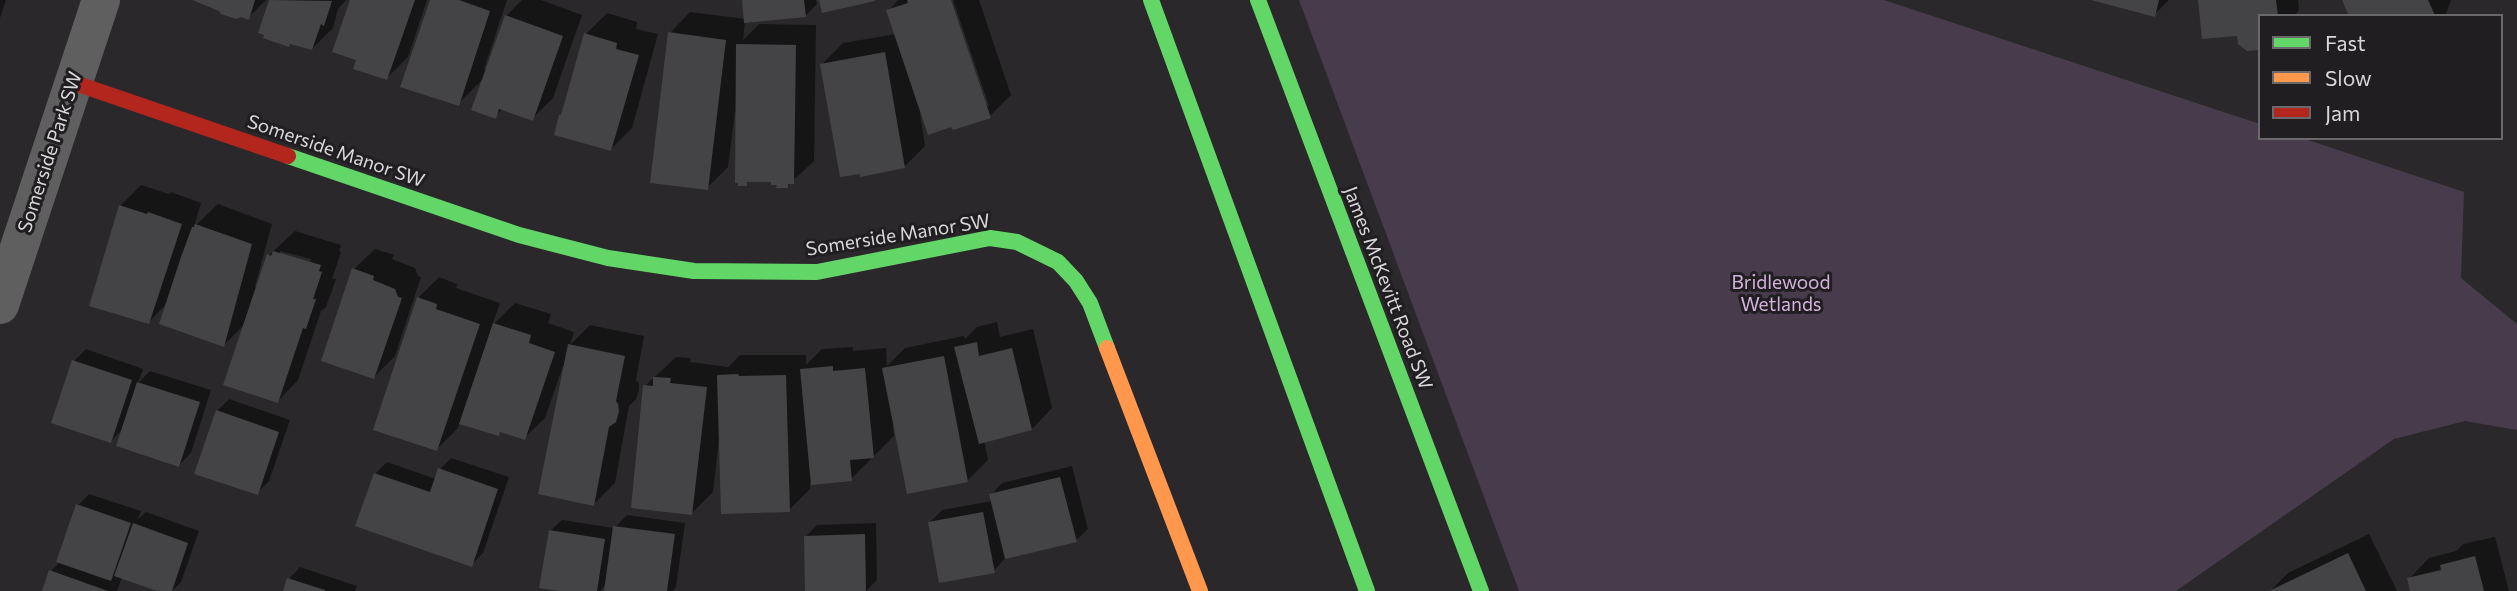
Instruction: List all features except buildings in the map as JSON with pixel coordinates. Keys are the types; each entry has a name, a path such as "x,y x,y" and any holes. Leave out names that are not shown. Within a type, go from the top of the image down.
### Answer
{"street":[{"name":"Somerside Park SW","path":"0,305 101,0"},
{"path":"1151,0 1367,591"},
{"name":"James McKevitt Road SW","path":"1258,0 1481,591"},
{"name":"Somerside Manor SW","path":"72,82 519,235 608,258 694,271 817,272 990,239 1017,242 1041,252 1058,262 1076,281 1090,303 1200,591"}],"green space":[{"name":"Bridlewood Wetlands","path":"1299,0 1884,0 2258,123 2258,140 2308,140 2464,192 2461,278 2517,324 2517,430 2465,421 2394,439 2176,591 1519,591"}],"traffic: fast":[{"path":"1151,0 1367,591"},
{"path":"1258,0 1481,591"},
{"path":"288,156 519,235 608,258 694,271 817,272 990,238 1017,242 1058,262 1076,281 1090,303 1107,348"}],"traffic: slow":[{"path":"1107,348 1200,591"}],"traffic: jam":[{"path":"72,82 288,156"}]}
